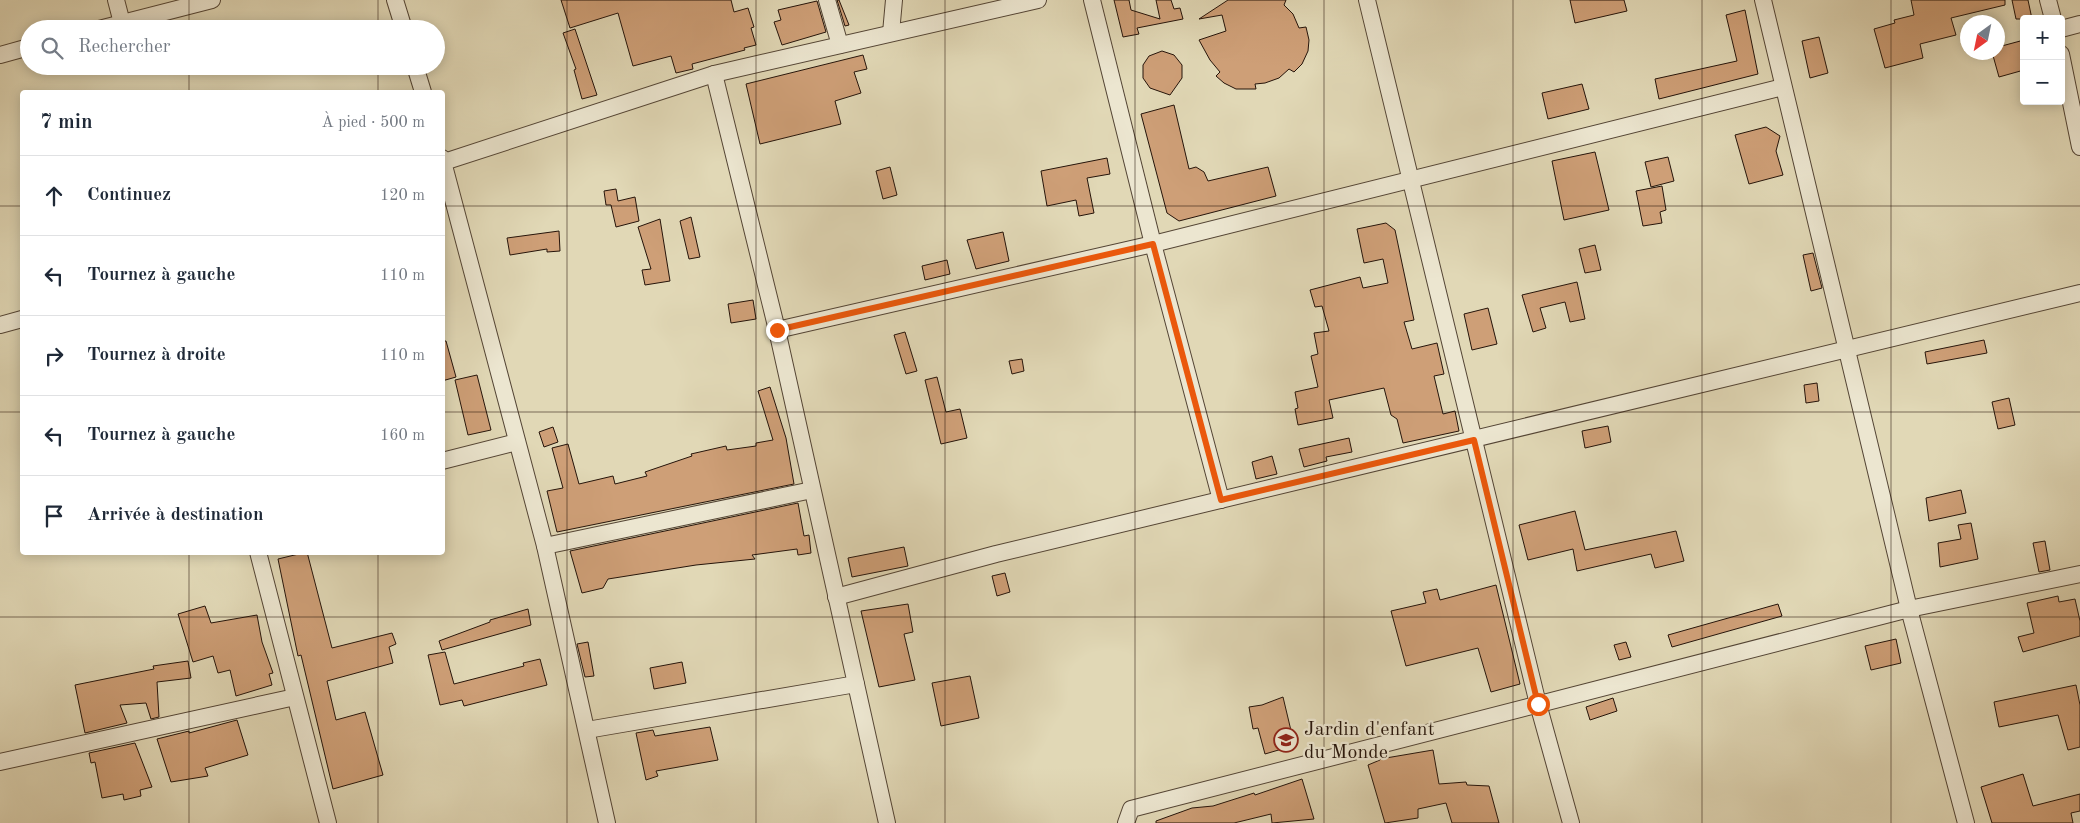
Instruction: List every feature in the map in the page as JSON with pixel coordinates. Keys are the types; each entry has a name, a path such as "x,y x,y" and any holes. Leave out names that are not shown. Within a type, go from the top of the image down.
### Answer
{"street":[{"path":"116,0 121,20"},
{"path":"134,20 212,0"},
{"path":"395,0 401,20"},
{"path":"827,0 840,45"},
{"path":"891,34 894,0"},
{"path":"445,159 714,74 1038,0"},
{"path":"1092,0 1153,244 1221,500"},
{"path":"1367,0 1538,704 1571,823"},
{"path":"1764,0 1783,87 1909,609 1966,823"},
{"path":"2048,0 2052,15"},
{"path":"2065,28 2080,24"},
{"path":"0,55 20,49"},
{"path":"2062,60 2080,147"},
{"path":"714,74 777,330 888,823"},
{"path":"418,75 422,90"},
{"path":"777,330 1153,244 1783,87"},
{"path":"445,168 546,546 607,823"},
{"path":"836,597 996,554 2080,294"},
{"path":"0,325 20,320"},
{"path":"445,460 517,442"},
{"path":"546,546 812,490"},
{"path":"259,555 328,823"},
{"path":"1126,823 1131,809 1909,609 2080,574"},
{"path":"587,730 856,684"},
{"path":"0,762 295,696"}],"building":[{"path":"561,0 731,0 734,12 748,8 754,27 751,28 756,45 744,48 745,50 692,64 693,69 676,73 671,56 633,66 618,13 570,28"},
{"path":"837,0 839,0 849,25 845,26"},
{"path":"1114,0 1129,0 1131,10 1160,19 1156,0 1171,0 1174,9 1180,8 1183,19 1137,28 1139,34 1123,37"},
{"path":"1228,0 1286,0 1284,5 1293,14 1299,28 1306,27 1309,40 1308,51 1302,64 1294,72 1289,69 1279,78 1255,84 1256,89 1236,89 1224,83 1216,76 1220,72 1210,60 1199,40 1226,31 1222,15 1199,19"},
{"path":"1570,0 1624,0 1627,11 1575,23"},
{"path":"1911,0 2005,0 2005,5 1951,18 1956,35 1920,44 1923,58 1885,68 1874,29 1895,23 1894,20 1914,15"},
{"path":"2012,0 2028,0 2031,15 2020,15 2020,19 2016,19"},
{"path":"817,1 826,32 782,45 774,22 781,20 778,10"},
{"path":"1745,10 1758,74 1659,99 1655,79 1737,61 1726,15"},
{"path":"575,29 597,95 582,99 574,70 576,69 563,33"},
{"path":"1819,37 1828,73 1810,78 1802,41"},
{"path":"2020,41 2020,71 1999,77 1994,60 2005,60 2005,45"},
{"path":"1162,51 1174,55 1182,65 1182,78 1170,95 1150,88 1143,78 1143,65 1149,56"},
{"path":"863,55 867,69 854,72 861,93 835,101 841,124 760,144 746,84"},
{"path":"1582,84 1589,109 1548,119 1542,93"},
{"path":"1174,105 1189,169 1196,167 1204,172 1208,181 1268,167 1276,196 1179,221 1167,213 1141,114"},
{"path":"1766,127 1780,136 1776,151 1783,175 1749,184 1735,135"},
{"path":"1595,152 1609,210 1564,220 1552,161"},
{"path":"1668,157 1674,181 1651,187 1645,162"},
{"path":"1107,158 1110,174 1087,178 1094,213 1079,216 1076,200 1047,206 1041,171"},
{"path":"890,167 897,195 883,199 876,171"},
{"path":"1662,186 1666,210 1660,212 1662,223 1643,226 1636,191"},
{"path":"616,189 618,201 635,197 639,221 616,227 611,205 606,205 604,191"},
{"path":"691,217 700,257 689,259 680,221"},
{"path":"660,219 670,281 645,285 642,270 651,269 638,227"},
{"path":"1386,223 1395,230 1414,320 1404,322 1412,349 1437,343 1444,374 1434,376 1443,414 1455,411 1459,431 1403,443 1397,419 1391,415 1384,388 1329,400 1333,418 1298,425 1295,409 1298,408 1295,392 1318,387 1311,356 1318,354 1314,333 1329,331 1322,306 1315,307 1310,290 1360,277 1363,288 1388,283 1383,259 1364,263 1357,229"},
{"path":"559,231 560,251 547,252 547,249 510,255 507,238"},
{"path":"1003,232 1009,261 976,269 967,240"},
{"path":"1595,245 1601,270 1585,273 1579,249"},
{"path":"1813,253 1822,288 1811,291 1803,255"},
{"path":"947,260 950,274 925,280 922,266"},
{"path":"1577,282 1585,319 1570,322 1565,302 1540,308 1546,328 1533,332 1522,295"},
{"path":"753,300 756,319 731,323 728,304"},
{"path":"1488,308 1497,344 1472,350 1464,314"},
{"path":"905,332 917,371 906,374 894,335"},
{"path":"1984,340 1987,353 1927,364 1925,352"},
{"path":"445,341 446,341 456,377 445,380"},
{"path":"1022,359 1024,371 1012,374 1009,361"},
{"path":"477,375 491,430 468,435 455,380"},
{"path":"937,377 946,412 960,409 967,438 941,444 925,380"},
{"path":"1817,383 1819,401 1806,403 1804,385"},
{"path":"770,387 786,438 794,484 557,532 547,491 563,488 552,448 568,444 579,484 613,476 615,484 647,476 645,472 692,456 691,454 726,446 727,450 756,446 756,443 773,440 758,391"},
{"path":"2009,398 2015,425 1998,429 1992,402"},
{"path":"1608,426 1611,442 1585,448 1582,431"},
{"path":"553,427 558,442 544,447 539,432"},
{"path":"1349,438 1352,452 1326,457 1327,461 1304,467 1299,449"},
{"path":"1272,456 1277,474 1256,479 1252,462"},
{"path":"1961,490 1966,513 1929,521 1926,498"},
{"path":"798,503 804,536 809,535 811,553 798,555 797,549 752,555 755,559 696,565 608,579 603,588 582,593 570,551"},
{"path":"1575,511 1585,550 1676,531 1684,561 1655,568 1651,554 1577,571 1573,549 1528,560 1519,525"},
{"path":"1971,523 1978,559 1940,567 1938,543 1961,539 1958,525"},
{"path":"2045,541 2050,570 2039,572 2033,543"},
{"path":"904,547 908,566 852,577 848,558"},
{"path":"295,555 308,555 332,648 392,633 396,644 389,647 393,663 327,681 336,720 365,712 383,775 333,789 301,655 298,656 278,559"},
{"path":"1005,573 1010,592 997,596 992,576"},
{"path":"1496,585 1520,684 1491,692 1478,648 1406,666 1391,611 1426,603 1423,592 1437,589 1440,600"},
{"path":"2058,596 2059,602 2075,599 2080,621 2080,636 2023,652 2018,637 2034,633 2027,603"},
{"path":"908,604 913,632 904,634 915,680 879,687 861,611"},
{"path":"1778,604 1782,616 1672,647 1668,635"},
{"path":"205,606 211,623 257,615 262,642 273,673 269,674 272,685 236,696 230,670 218,673 213,656 193,662 178,614"},
{"path":"528,609 531,625 442,650 439,641 490,622 490,620"},
{"path":"1896,639 1901,663 1871,670 1865,646"},
{"path":"588,642 594,676 585,677 577,644"},
{"path":"1626,642 1631,657 1619,660 1614,645"},
{"path":"445,652 454,684 524,666 523,663 540,659 547,685 464,706 462,700 440,705 428,655"},
{"path":"188,661 191,678 157,682 159,717 151,719 146,703 120,705 127,723 85,733 75,685 154,669 153,666"},
{"path":"682,662 686,683 654,689 650,668"},
{"path":"970,676 979,718 941,726 932,683"},
{"path":"2076,685 2080,705 2080,747 2068,750 2058,715 1999,727 1994,702"},
{"path":"1283,697 1293,739 1280,740 1282,749 1265,754 1258,728 1253,729 1249,707 1262,705"},
{"path":"1613,698 1617,711 1590,720 1586,707"},
{"path":"237,720 248,755 205,768 208,776 171,782 157,739 189,731 189,733"},
{"path":"710,727 718,760 656,771 658,776 646,780 636,733 653,730 655,736"},
{"path":"135,743 152,787 140,790 141,796 124,800 123,794 102,798 95,762 91,763 89,753"},
{"path":"1433,750 1439,784 1466,782 1467,785 1489,786 1499,823 1452,823 1446,803 1418,809 1418,818 1385,823 1368,765 1380,759"},
{"path":"2023,774 2033,806 2080,794 2080,811 2071,813 2073,823 1992,823 1981,787"},
{"path":"1302,779 1314,819 1272,823 1271,814 1234,823 1156,823 1156,821 1192,808 1213,806 1254,793 1255,795"}],"place":[{"name":"Jardin d'enfant du Monde","path":"1286,740"}],"route":[{"path":"777,330 1153,244 1221,500 1474,440 1538,704"}]}
